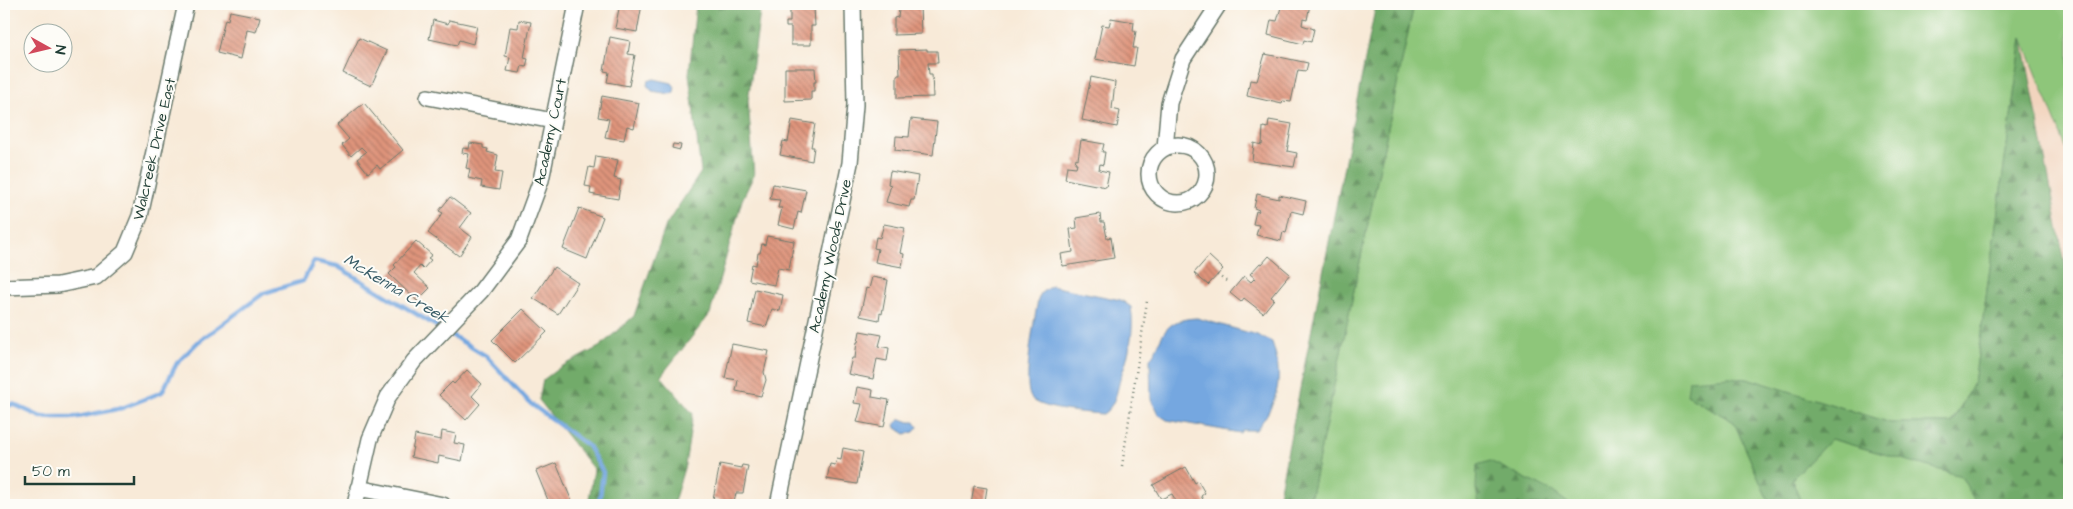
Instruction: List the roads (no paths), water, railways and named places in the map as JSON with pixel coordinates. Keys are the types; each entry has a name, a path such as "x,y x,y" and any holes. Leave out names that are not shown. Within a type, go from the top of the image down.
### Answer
{"street":[{"name":"Walcreek Drive East","path":"4,287 58,285 96,277 125,252 140,216 186,4"},
{"name":"Academy Court","path":"355,505 370,439 388,397 433,340 481,291 519,240 541,180 577,4"},
{"name":"Academy Woods Drive","path":"778,505 850,163 855,105 853,4"},
{"path":"1165,148 1169,103 1183,59 1219,4"},
{"path":"428,97 553,120"},
{"path":"358,488 443,505"}],"water":[{"path":"654,79 672,83 675,87 674,92 670,94 652,91 647,85 648,81"},
{"path":"1051,286 1121,300 1131,307 1132,333 1126,360 1111,407 1103,414 1045,406 1032,399 1029,392 1028,367 1038,300 1041,293"},
{"path":"1197,318 1257,335 1272,342 1278,367 1277,389 1270,409 1256,430 1242,430 1240,433 1167,420 1158,414 1151,399 1150,358 1168,327 1178,321"},
{"path":"901,419 915,422 918,427 914,432 905,434 896,428 895,424"}],"waterway":[{"name":"McKenna Creek","path":"4,407 13,404 41,417 78,417 122,408 162,392 177,363 198,342 264,293 303,281 314,261 337,266 486,356 531,404 588,446 603,472 599,505"}]}
